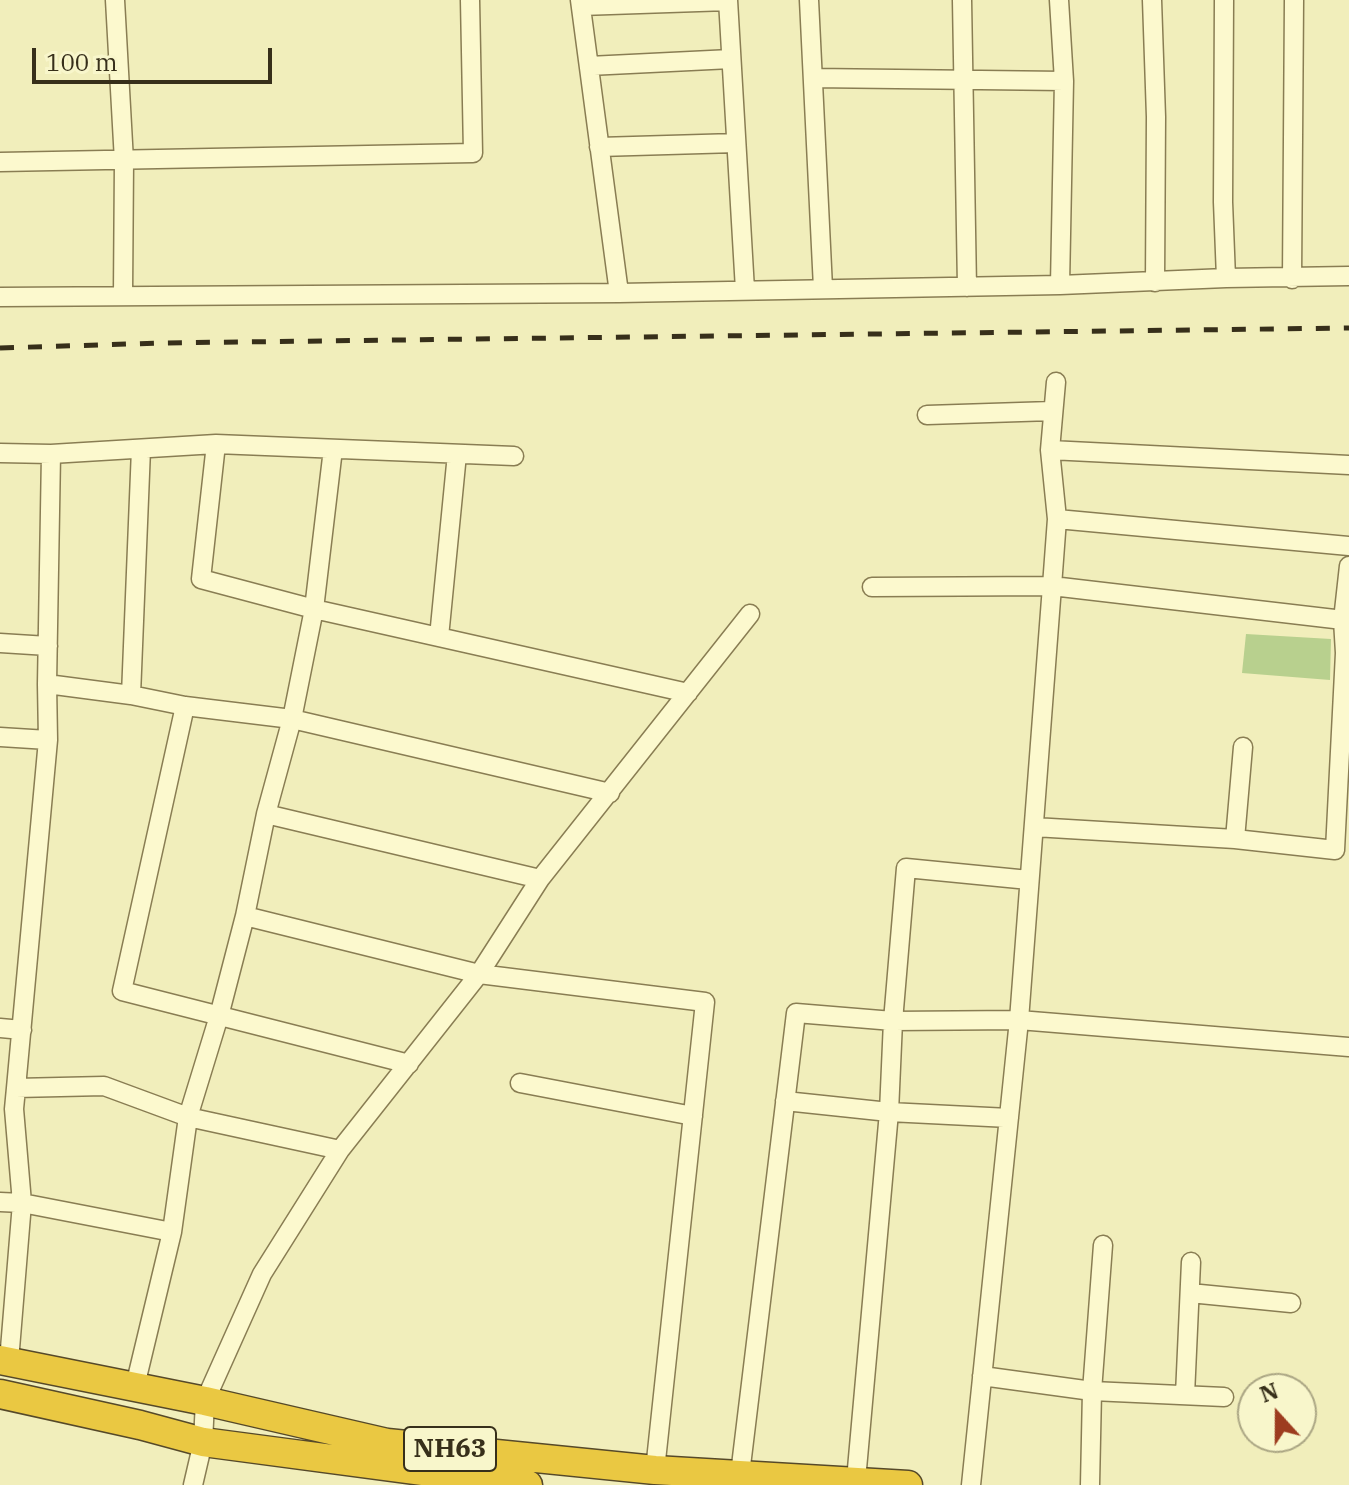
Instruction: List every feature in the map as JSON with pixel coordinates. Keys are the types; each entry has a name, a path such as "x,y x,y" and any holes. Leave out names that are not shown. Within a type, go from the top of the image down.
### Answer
{"highway":[{"name":"NH63","path":"4,1360 205,1401 387,1443 655,1470 895,1484"},
{"name":"NH63","path":"0,1394 203,1442 528,1485"}],"street":[{"path":"115,0 124,161 123,294"},
{"path":"0,162 473,153 470,0"},
{"path":"619,293 580,3 728,0 745,290"},
{"path":"809,0 823,288"},
{"path":"962,0 967,287"},
{"path":"1059,0 1064,81 1060,285"},
{"path":"1152,0 1156,117 1155,282"},
{"path":"1224,0 1223,202 1226,278"},
{"path":"1292,279 1294,0"},
{"path":"589,66 731,59"},
{"path":"813,78 1064,81"},
{"path":"599,147 736,143"},
{"path":"0,297 619,293 1349,276"},
{"path":"971,1485 1019,1020 1034,827 1057,519 1050,450 1056,382"},
{"path":"927,415 1052,411"},
{"path":"216,444 201,579 314,609 688,693"},
{"path":"0,453 51,454 216,444 514,456"},
{"path":"131,695 141,449"},
{"path":"135,1386 172,1232 188,1117 219,1016 245,916 266,814 292,719 314,609 333,449"},
{"path":"1050,450 1349,465"},
{"path":"4,1360 22,1203 7,1109 16,1088 48,740 51,454"},
{"path":"439,637 457,454"},
{"path":"1057,519 1349,546"},
{"path":"1034,827 1235,839 1342,850 1347,653 1343,620 1349,566"},
{"path":"872,587 1052,586 1343,620"},
{"path":"193,1485 203,1442 205,1401 262,1274 340,1150 479,974 540,879 750,614"},
{"path":"0,643 48,646"},
{"path":"47,684 292,719 610,793"},
{"path":"185,706 122,991 409,1064"},
{"path":"0,737 48,740"},
{"path":"1235,839 1243,747"},
{"path":"266,814 540,879"},
{"path":"856,1480 889,1112 906,868 1029,880"},
{"path":"245,916 479,974 705,1002 655,1470"},
{"path":"740,1474 796,1013 893,1021 1019,1020 1349,1047"},
{"path":"0,1028 22,1030"},
{"path":"520,1083 693,1116"},
{"path":"16,1088 104,1086 188,1117 340,1150"},
{"path":"785,1101 889,1112 1009,1118"},
{"path":"0,1202 22,1203 172,1232"},
{"path":"1090,1485 1092,1391 1103,1245"},
{"path":"1185,1395 1191,1262"},
{"path":"1190,1293 1291,1303"},
{"path":"982,1376 1092,1391 1224,1397"}],"green space":[{"path":"1246,634 1331,639 1330,680 1242,673"}],"railway":[{"path":"0,348 160,343 1349,328"}]}
